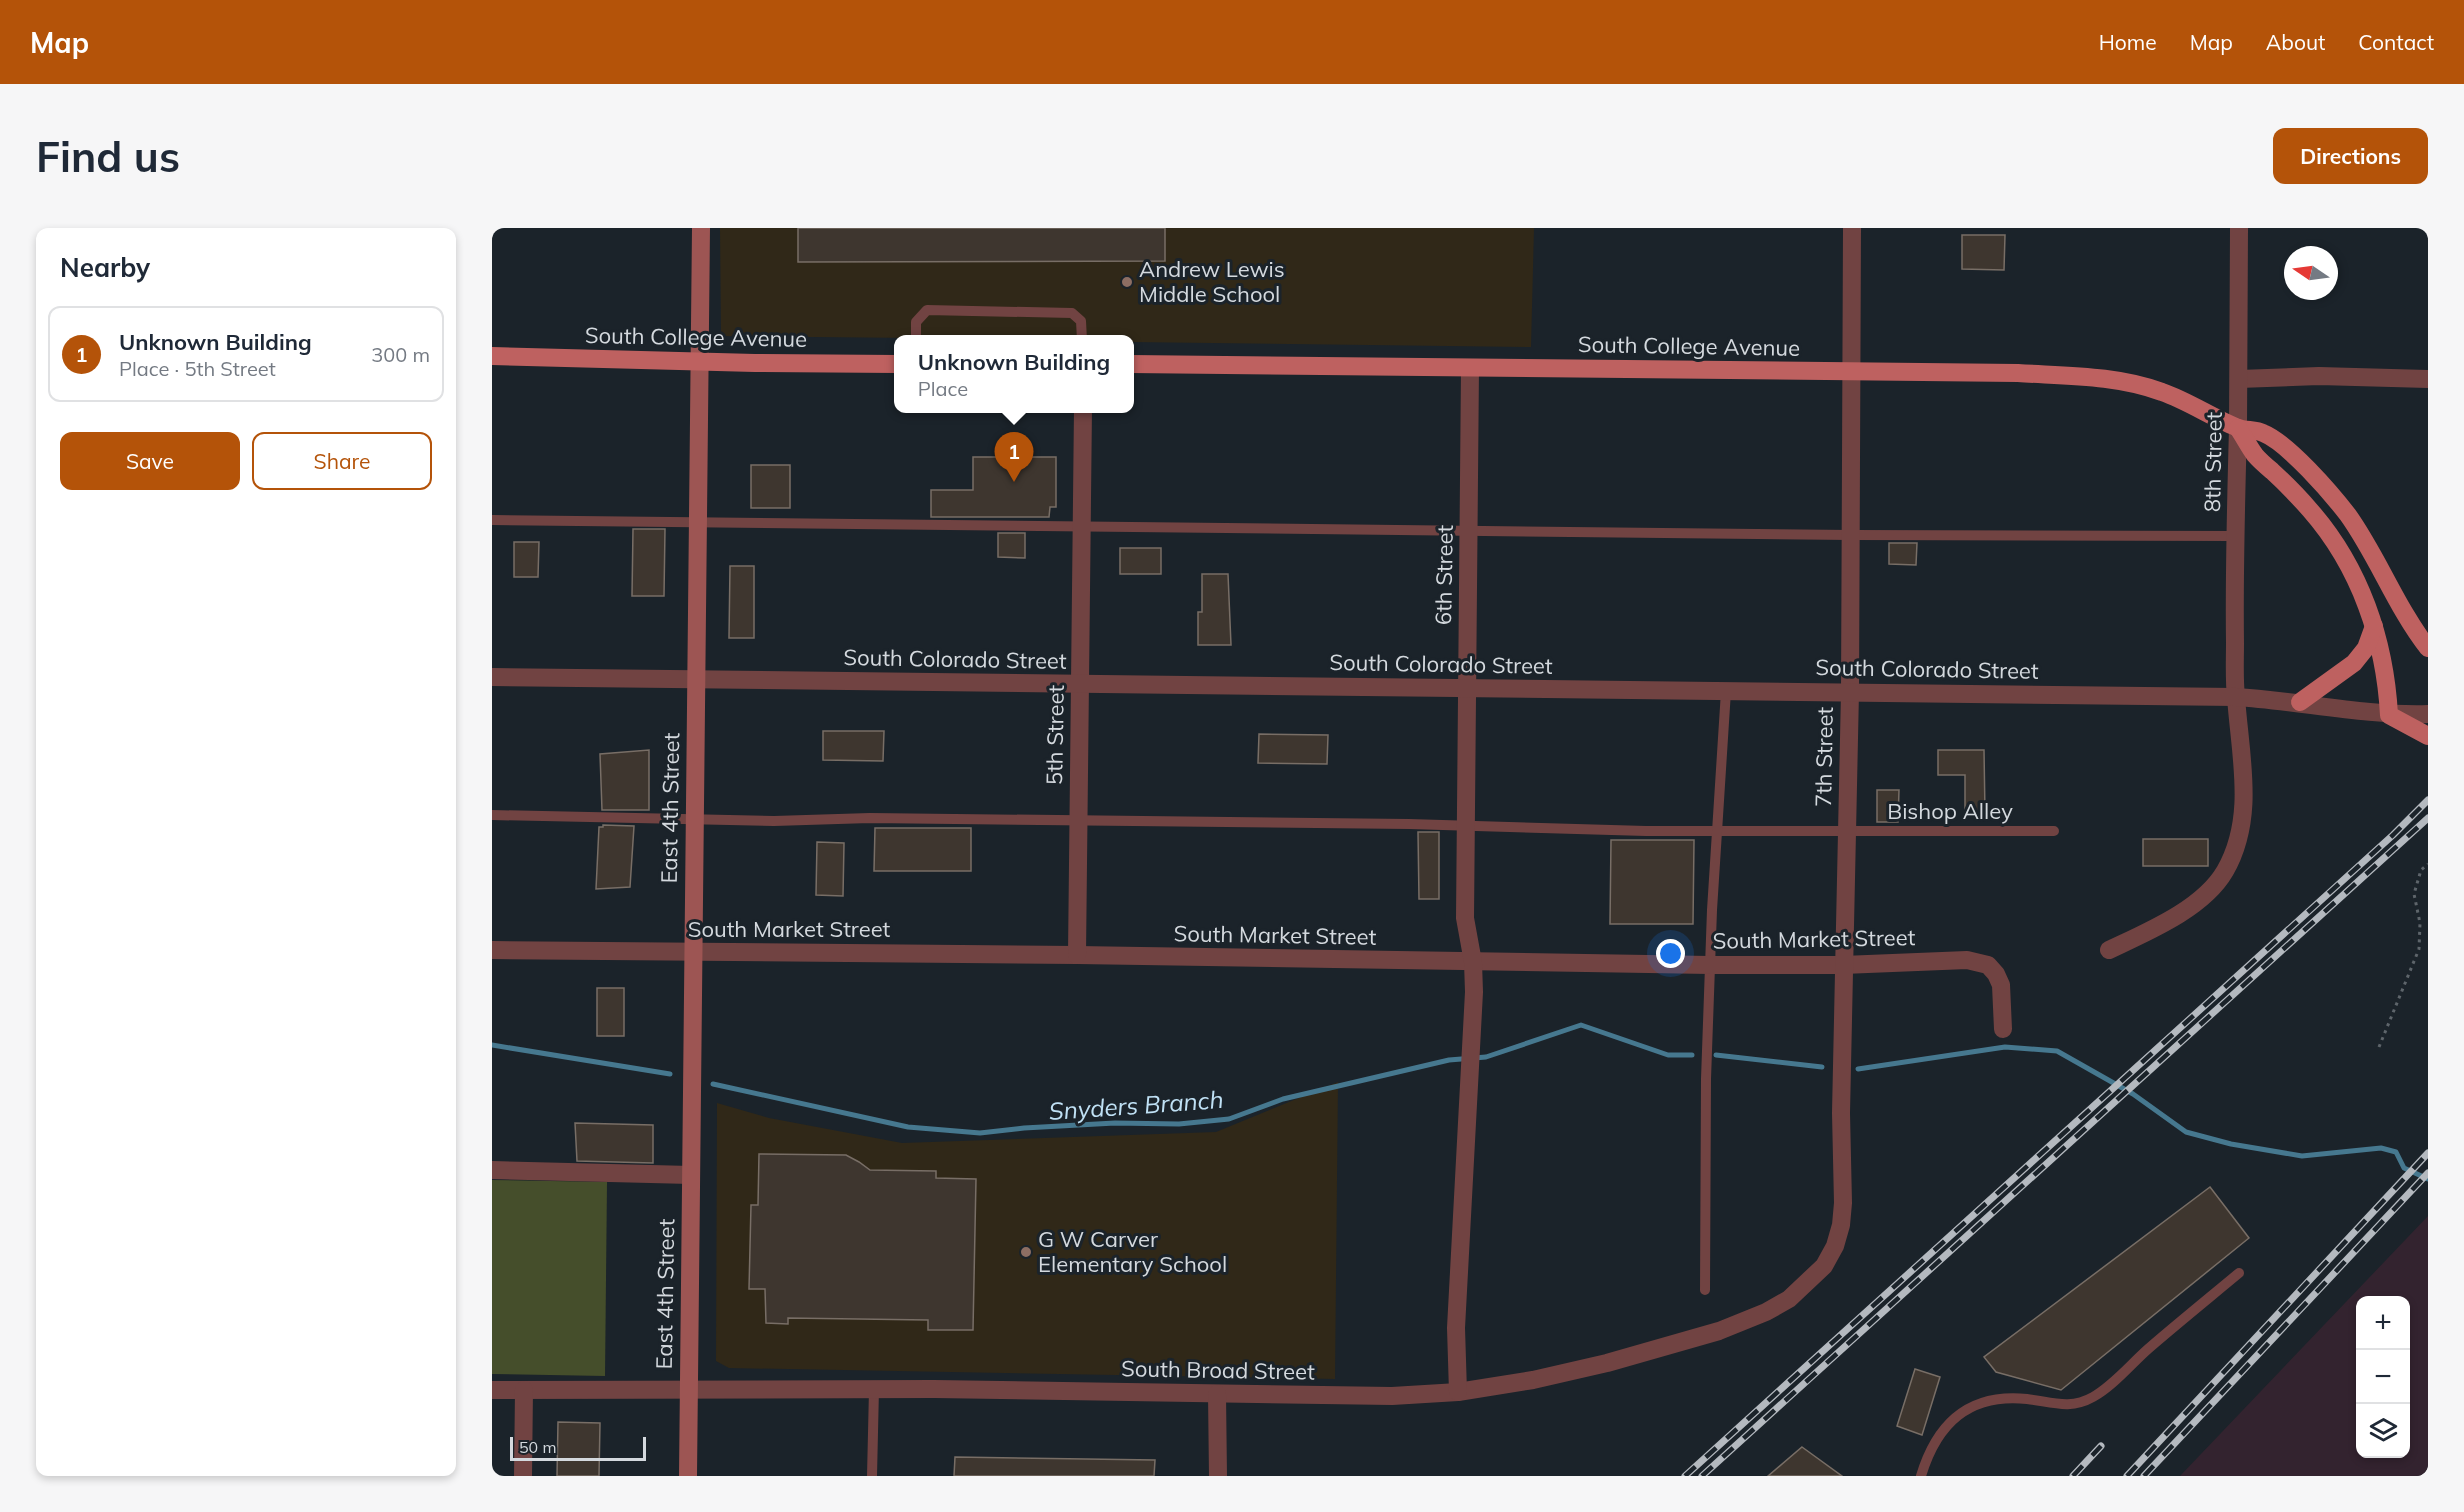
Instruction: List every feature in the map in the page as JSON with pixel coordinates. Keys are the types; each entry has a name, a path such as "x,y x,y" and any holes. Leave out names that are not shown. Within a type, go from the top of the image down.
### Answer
{"main road":[{"name":"East 4th Street","path":"688,1476 700,228"},
{"name":"South College Avenue","path":"492,356 699,362 894,364"},
{"name":"South College Avenue","path":"1134,364 2018,373 2078,376 2133,383 2162,391 2238,428 2263,433 2287,450 2329,492 2371,551 2428,648"},
{"path":"2238,428 2256,457 2291,490 2329,534 2349,566 2364,597 2374,626 2388,688 2389,715"},
{"path":"2300,702 2354,663 2366,648 2374,626"},
{"name":"South Colorado Street","path":"2389,715 2428,736"}],"street":[{"name":"7th Street","path":"1842,1179 1843,965 1850,692 1852,228"},
{"name":"8th Street","path":"2109,950 2175,916 2206,894 2223,873 2232,857 2242,827 2244,804 2236,697 2235,537 2239,379 2239,228"},
{"name":"6th Street","path":"1458,1392 1456,1328 1470,1071 1473,962 1465,918 1470,368"},
{"path":"2239,379 2319,376 2428,379"},
{"name":"5th Street","path":"1077,955 1083,413"},
{"name":"South Colorado Street","path":"492,677 2236,697 2300,702 2389,715 2428,714"},
{"name":"South Market Street","path":"492,950 1843,965 1977,960 1988,965 1996,974 2001,985 2003,1029"},
{"path":"492,1170 691,1175"},
{"name":"South Broad Street","path":"492,1390 874,1389 1392,1396 1458,1392 1533,1380 1607,1363 1719,1332 1766,1312 1789,1299 1824,1266 1835,1246 1841,1225 1842,1179"},
{"path":"523,1476 524,1390"},
{"path":"1217,1394 1218,1476"}],"lane":[{"path":"916,335 916,322 927,310 1072,313 1081,321 1082,335"},
{"path":"492,520 2235,537"},
{"path":"1705,1290 1706,1079 1710,964 1726,691"},
{"name":"Bishop Alley","path":"492,815 694,819 1078,820 1646,831 2054,831"},
{"path":"1921,1476 1934,1442 1956,1416 1972,1407 2004,1399 2027,1399 2065,1406 2081,1403 2096,1396 2149,1348 2239,1273"},
{"path":"872,1476 874,1389"}],"path":[{"path":"2379,1047 2419,949 2420,923 2414,894 2421,870 2428,864"}],"shaded area":[{"name":"Andrew Lewis Middle School","path":"720,228 1534,228 1531,347 1134,342 1134,335 894,335 894,338 721,336"},
{"name":"G W Carver Elementary School","path":"1338,1082 1335,1379 729,1368 716,1361 717,1103 769,1118 902,1143 1216,1132"},
{"path":"2428,1216 2428,1476 2180,1476"}],"green space":[{"path":"492,1180 607,1182 605,1376 492,1374"}],"building":[{"path":"798,228 1165,228 1165,261 798,262"},
{"path":"1962,235 2005,235 2004,270 1962,269"},
{"path":"973,457 1056,457 1056,507 1050,507 1049,517 931,517 931,490 973,490"},
{"path":"751,465 790,465 790,508 751,508"},
{"path":"633,529 665,529 664,596 632,596"},
{"path":"998,533 1025,533 1025,558 998,557"},
{"path":"514,542 539,542 538,577 514,577"},
{"path":"1889,543 1917,543 1916,565 1889,564"},
{"path":"1120,548 1161,548 1161,574 1120,574"},
{"path":"730,566 754,566 754,638 729,638"},
{"path":"1202,574 1228,574 1231,645 1198,645 1198,612 1202,612"},
{"path":"823,731 884,731 883,761 823,760"},
{"path":"1259,734 1328,735 1327,764 1258,763"},
{"path":"649,750 649,810 602,810 600,754"},
{"path":"1938,750 1984,750 1985,813 1965,813 1965,775 1938,775"},
{"path":"1877,790 1899,790 1898,822 1877,822"},
{"path":"603,825 634,826 630,887 596,889 599,827"},
{"path":"875,828 971,828 971,871 874,871"},
{"path":"1418,832 1439,832 1439,899 1419,899"},
{"path":"2143,839 2208,839 2208,866 2143,866"},
{"path":"1611,840 1694,840 1693,924 1610,924"},
{"path":"817,842 844,843 843,896 816,895"},
{"path":"597,988 624,988 624,1036 597,1036"},
{"path":"575,1123 653,1125 653,1163 577,1161"},
{"path":"759,1154 846,1155 870,1170 936,1171 936,1178 976,1179 973,1330 928,1330 928,1320 788,1318 788,1324 766,1323 765,1289 749,1289 751,1205 758,1205"},
{"path":"2210,1187 2249,1238 2061,1390 1996,1372 1984,1357"},
{"path":"1915,1369 1940,1377 1922,1435 1897,1426"},
{"path":"558,1422 600,1423 599,1476 557,1476"},
{"path":"1802,1447 1842,1476 1768,1476"},
{"path":"955,1457 1155,1460 1154,1476 954,1476"}],"waterway":[{"name":"Snyders Branch","path":"713,1084 908,1127 980,1133 1024,1128 1115,1123 1179,1124 1229,1119 1283,1099 1449,1060 1486,1057 1581,1025 1668,1055 1692,1055"},
{"name":"Snyders Branch","path":"492,1045 670,1074"},
{"name":"Snyders Branch","path":"1858,1069 2005,1047 2057,1051 2133,1094 2186,1132 2231,1144 2302,1156 2381,1148 2396,1152 2404,1168 2428,1179"},
{"name":"Snyders Branch","path":"1716,1055 1822,1067"}],"railway":[{"path":"1685,1476 2393,835 2428,800"},
{"path":"1702,1476 2428,818"},
{"path":"2127,1476 2428,1153"},
{"path":"2144,1476 2428,1173"},
{"path":"2073,1476 2101,1446"}],"place":[{"name":"Andrew Lewis Middle School","path":"1127,282"},
{"name":"Unknown Building","path":"1014,482"},
{"name":"G W Carver Elementary School","path":"1026,1252"}]}
